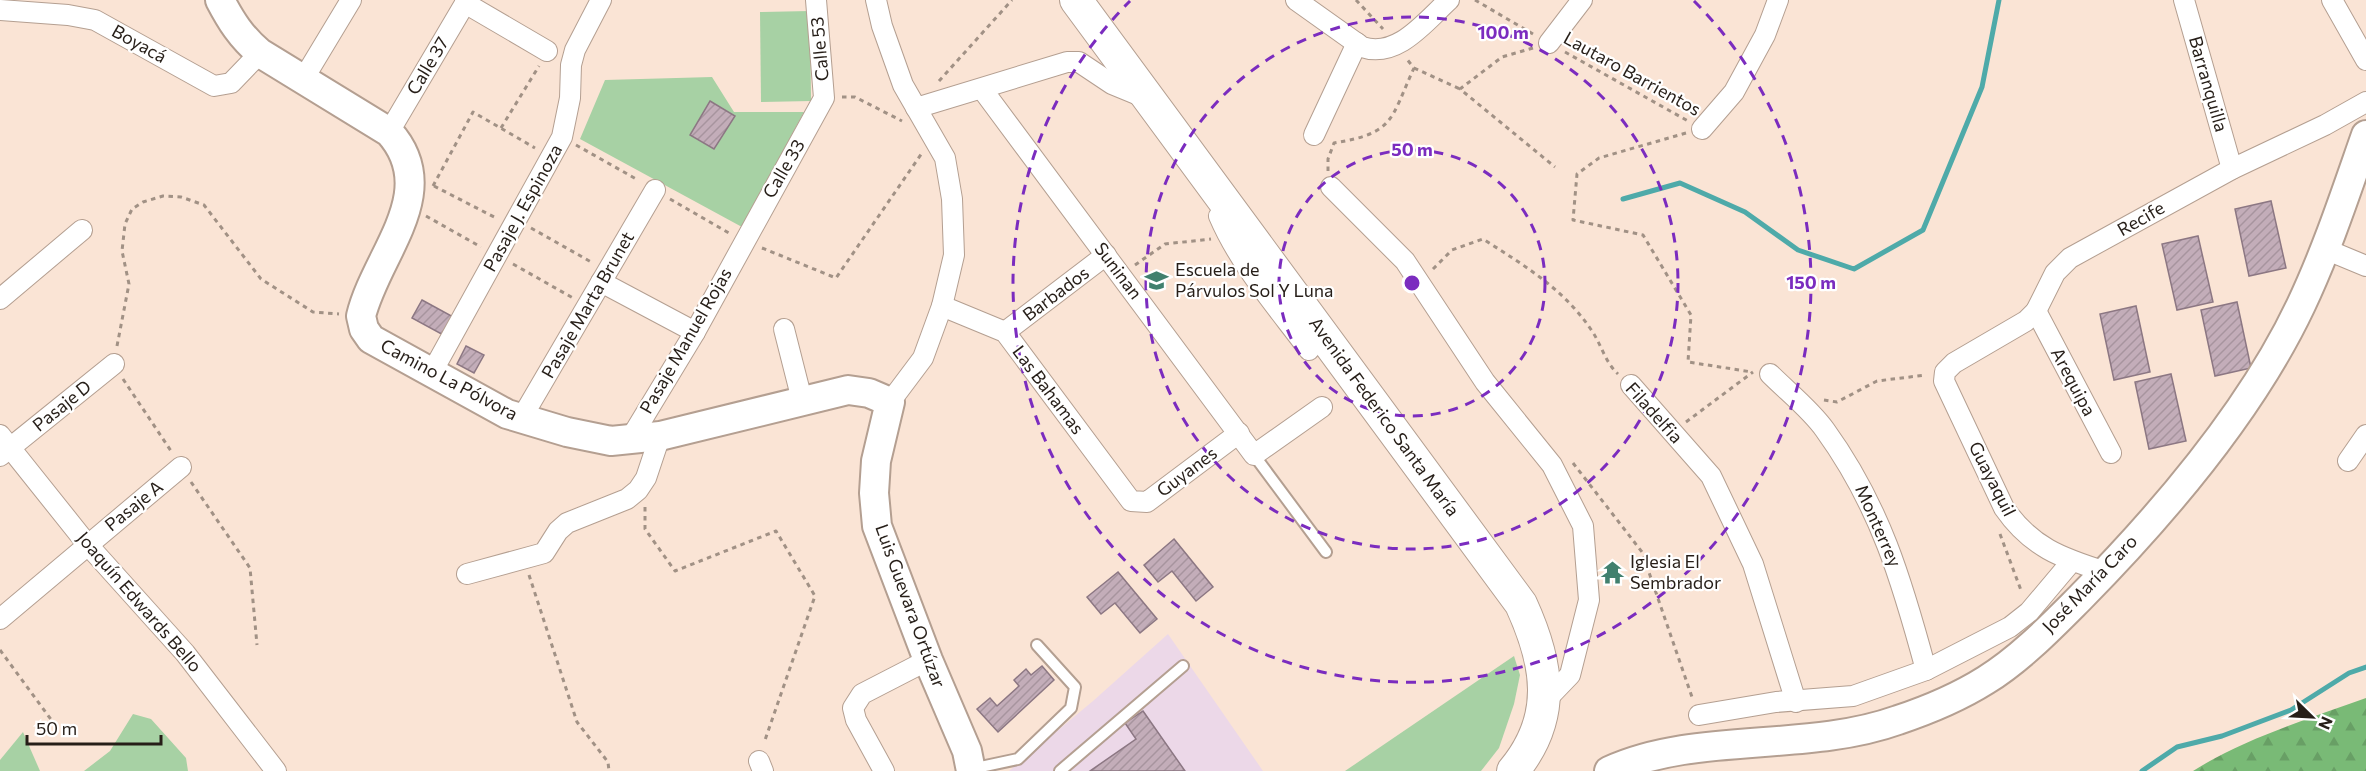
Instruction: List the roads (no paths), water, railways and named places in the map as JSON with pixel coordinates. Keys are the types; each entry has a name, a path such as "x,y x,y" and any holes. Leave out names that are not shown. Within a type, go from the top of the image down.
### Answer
{"main road":[{"name":"Avenida Federico Santa María","path":"1076,0 1521,604 1536,637 1543,666 1545,701 1532,742 1513,771"}],"street":[{"path":"304,78 351,0"},
{"name":"Pasaje J. Espinoza","path":"431,374 562,136 570,98 571,65 575,50 601,0"},
{"name":"Calle 53","path":"816,0 824,98"},
{"path":"876,0 882,26 903,85 945,158 952,199 954,255 942,306 923,358 890,402"},
{"path":"1296,0 1357,43 1373,51 1383,51 1409,36 1449,0"},
{"path":"1549,43 1581,0"},
{"path":"1702,129 1734,92 1765,34 1778,0"},
{"name":"Barranquilla","path":"2184,0 2232,169"},
{"path":"2332,0 2366,60"},
{"path":"466,1 548,51"},
{"name":"Calle 37","path":"389,132 466,1"},
{"path":"223,2 236,30 260,53 389,132"},
{"name":"Boyacá","path":"0,10 68,15 95,20 214,86 231,83 260,53"},
{"path":"1314,135 1357,43"},
{"path":"916,108 982,89 1034,70 1067,62 1079,62 1112,84 1146,98"},
{"name":"Suninan","path":"982,89 1254,454"},
{"name":"Calle 33","path":"743,241 824,98"},
{"name":"Recife","path":"1945,372 1954,363 2008,334 2036,311 2055,273 2070,258 2232,169 2325,126 2366,102"},
{"name":"Camino La Pólvora","path":"389,132 400,144 406,156 410,174 409,203 364,303 362,316 364,329 371,339 482,402 521,419 611,441 629,441 660,436 848,390 869,393 890,402"},
{"name":"José María Caro","path":"1609,771 1626,763 1696,749 1838,736 1905,717 1987,680 2044,632 2106,572 2212,448 2274,356 2301,306 2325,249 2366,135"},
{"path":"1331,188 1405,261 1485,382 1552,465 1583,526 1589,600 1570,675 1545,701"},
{"name":"Pasaje Marta Brunet","path":"521,419 655,190"},
{"path":"1227,206 1219,216 1228,237 1253,276 1309,350"},
{"path":"0,299 82,230"},
{"name":"Pasaje Manuel Rojas","path":"629,441 695,332 743,241"},
{"path":"2325,249 2366,266"},
{"name":"Barbados","path":"1005,332 1106,255"},
{"path":"604,277 695,332"},
{"name":"Las Bahamas","path":"942,306 1005,332 1131,501"},
{"name":"Arequipa","path":"2036,311 2111,453"},
{"path":"784,329 802,400"},
{"name":"Pasaje D","path":"4,446 114,364"},
{"name":"Guayaquil","path":"1945,372 1944,381 2004,508 2030,539 2072,561 2106,572"},
{"name":"Monterrey","path":"1762,373 1824,428 1866,492 1901,579 1926,670"},
{"name":"Filadelfia","path":"1631,385 1711,476 1753,564 1796,702"},
{"name":"Luis Guevara Ortúzar","path":"890,402 876,461 874,493 878,526 928,660 967,751 971,770"},
{"path":"1254,454 1322,407"},
{"name":"Guyanes","path":"1131,501 1147,502 1239,433"},
{"path":"2348,461 2366,435"},
{"path":"467,574 544,553 558,531 567,523 627,499 646,478 660,436"},
{"name":"Joaquín Edwards Bello","path":"4,446 87,544 185,653 276,771"},
{"name":"Pasaje A","path":"0,619 181,467"},
{"name":"José María Caro","path":"1699,715 1776,702 1852,696 1926,670 2010,627 2029,612 2072,561"},
{"path":"884,771 856,720 853,708 862,694 928,660"}],"lane":[{"path":"1254,454 1326,552"},
{"path":"971,770 1018,759 1071,708 1075,687 1037,645"},
{"path":"1060,771 1183,666"}],"waterway":[{"path":"1623,199 1680,183 1745,212 1798,250 1854,269 1923,230 1982,87 1999,0"},
{"path":"2142,771 2177,747 2222,736 2291,710 2349,673 2366,667"}],"place":[{"name":"Escuela de Párvulos Sol Y Luna","path":"1157,280"},
{"name":"Iglesia El Sembrador","path":"1612,572"}]}
